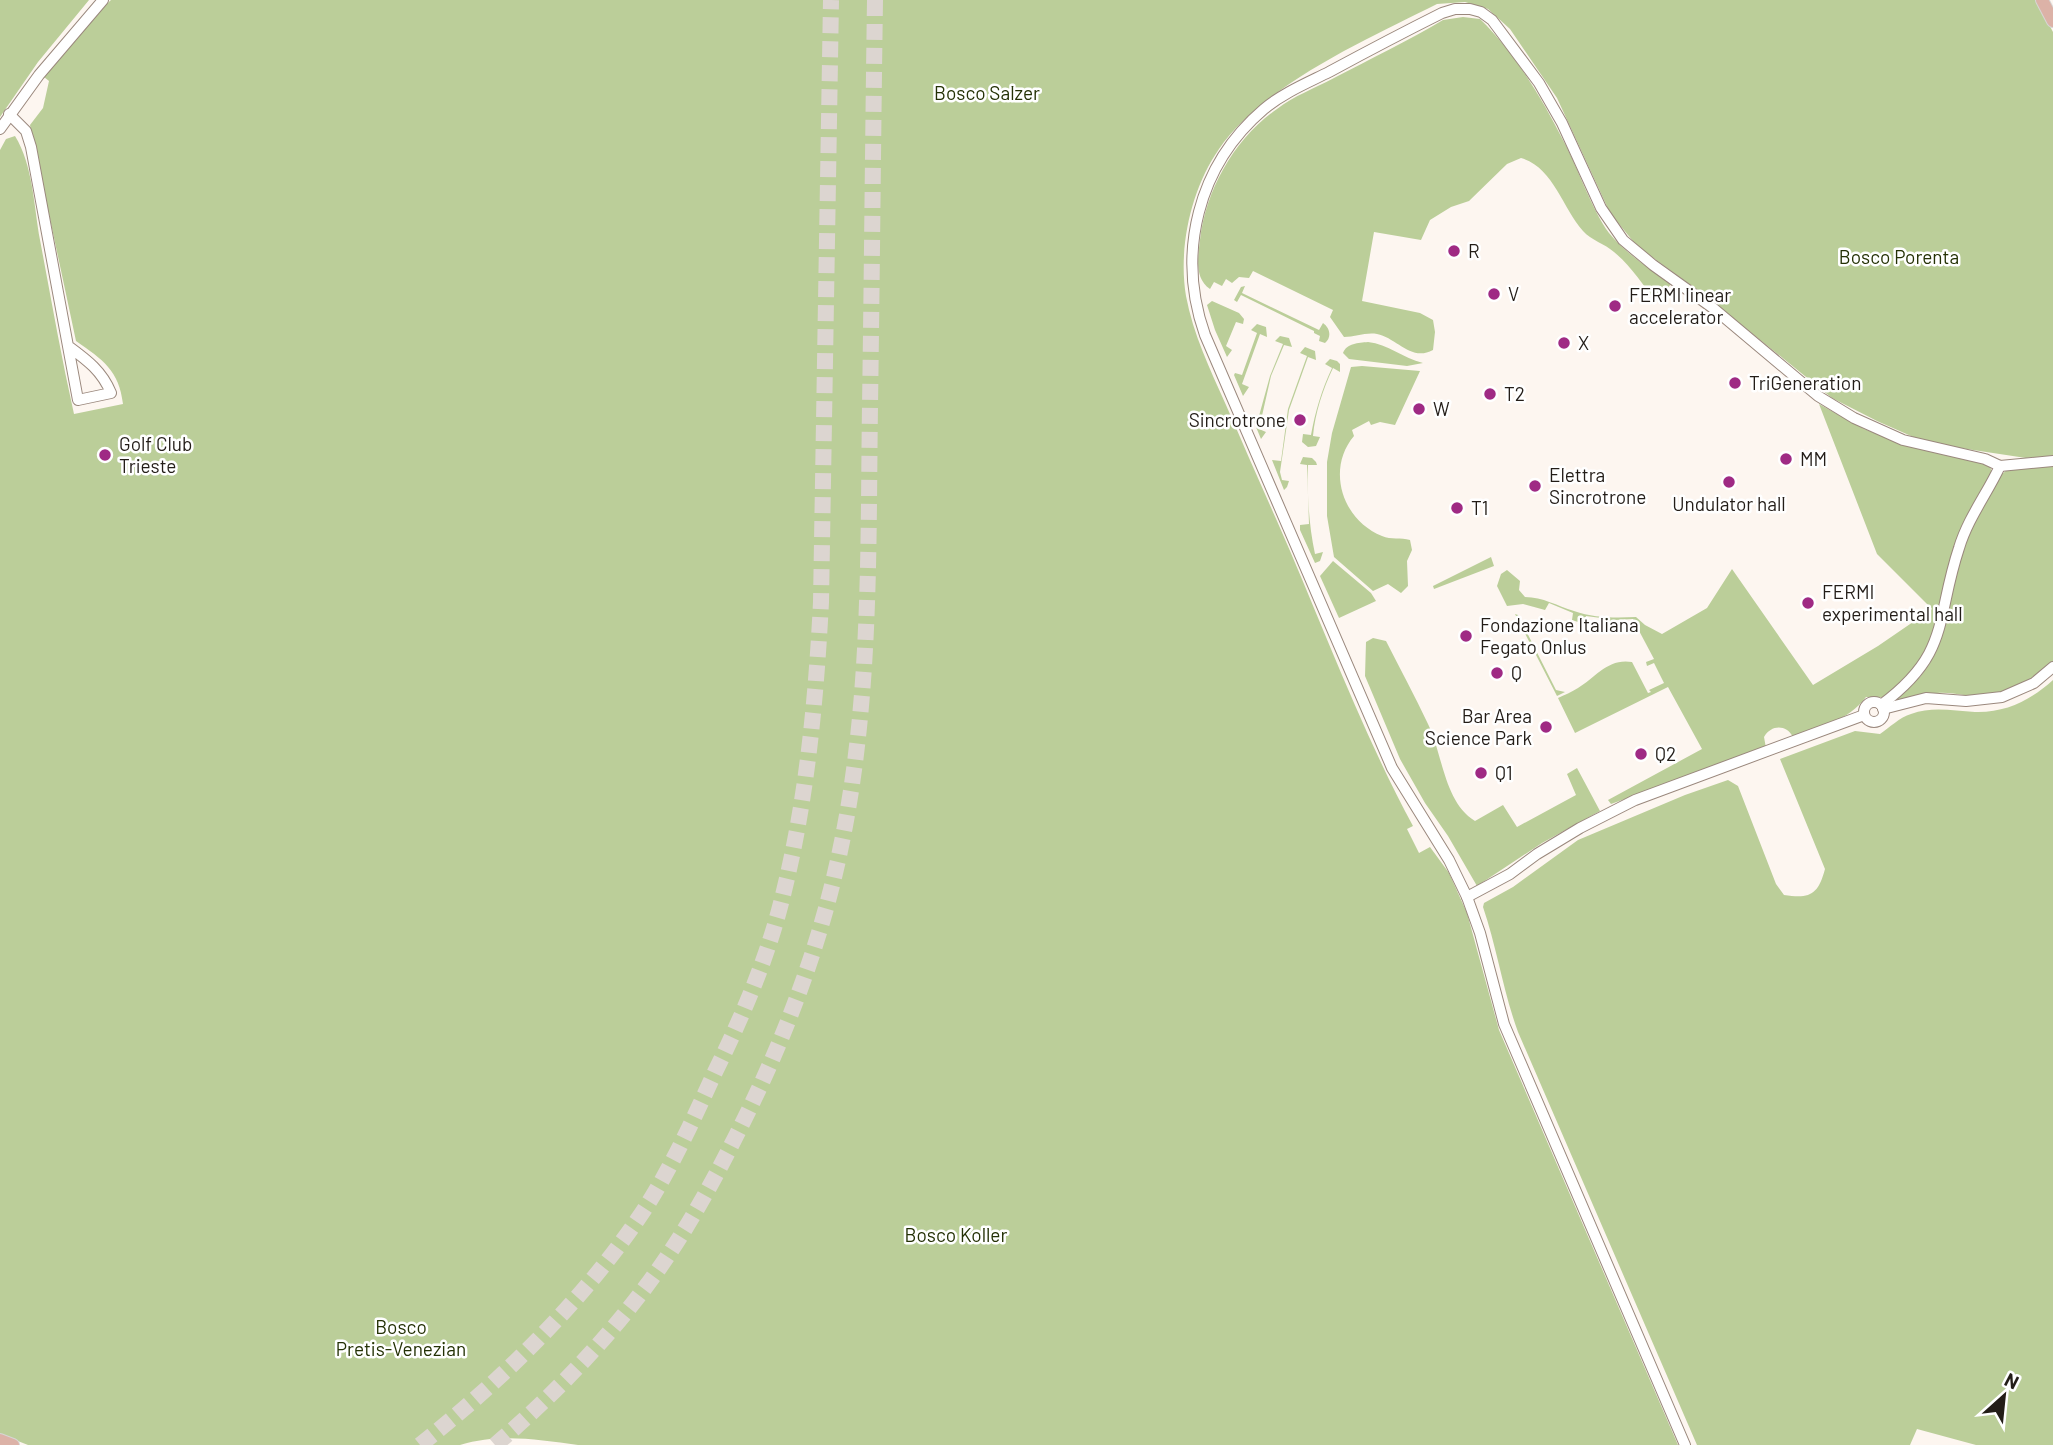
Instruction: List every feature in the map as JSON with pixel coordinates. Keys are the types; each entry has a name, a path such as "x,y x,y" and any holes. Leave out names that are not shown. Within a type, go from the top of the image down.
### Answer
{"main road":[{"path":"2042,0 2053,21"},
{"path":"0,1440 13,1445"}],"street":[{"path":"0,129 72,35 103,0"},
{"path":"1685,1445 1504,1024 1480,933 1467,897 1448,859 1392,768 1201,323 1194,293 1192,255 1202,199 1218,165 1243,130 1280,97 1442,13 1455,9 1470,9 1487,15 1521,56 1562,122 1601,208 1623,240 1713,308 1818,396 1834,407 1903,440 1985,459 2000,466 2053,460"},
{"path":"9,114 26,131 31,147 78,400 111,393 105,378 95,366 68,345"},
{"path":"1882,707 1915,676 1934,647 1965,530 2000,466"},
{"path":"1467,897 1510,874 1560,839 1635,800 1864,715 1867,704 1874,702 1882,707 1926,698 1966,701 2002,697 2034,683 2053,667"}],"green space":[{"path":"0,0 89,0 38,62 0,117"},
{"path":"111,0 2036,0 2053,32 2053,456 2026,458 1927,443 1832,398 1711,300 1637,246 1610,213 1557,98 1510,29 1488,9 1465,2 1437,4 1380,32 1319,65 1262,104 1238,126 1219,149 1201,182 1189,219 1184,278 1189,310 1203,351 1359,713 1413,826 1407,829 1419,853 1430,847 1449,873 1467,913 1499,1030 1678,1445 578,1445 504,1438 460,1445 28,1445 0,1434 0,150 6,139 15,136 26,160 74,414 123,404 118,382 108,367 76,341 30,125 43,108 49,81 44,77 88,22"},
{"path":"1463,17 1480,19 1505,46 1527,77 1556,125 1609,233 1630,254 1671,284 1656,302 1620,257 1583,231 1541,170 1521,158 1507,164 1469,201 1451,207 1430,220 1421,240 1374,232 1362,301 1420,313 1433,320 1433,350 1425,353 1411,351 1377,334 1344,337 1330,317 1333,310 1253,271 1249,278 1239,277 1232,283 1226,279 1222,286 1214,282 1210,289 1199,273 1203,221 1225,166 1248,135 1277,109 1297,96 1443,20"},
{"path":"1245,286 1242,293 1319,330 1323,323 1327,327 1329,338 1325,343 1319,341 1320,336 1314,331 1241,295 1237,302 1234,300 1241,287"},
{"path":"1212,301 1239,313 1244,319 1243,324 1236,322 1226,346 1232,350 1227,357 1207,305"},
{"path":"1257,324 1266,327 1267,337 1260,334 1242,384 1249,387 1243,396 1234,375 1242,375 1257,333 1251,330"},
{"path":"1280,336 1289,338 1292,347 1284,345 1271,376 1259,429 1266,432 1261,439 1251,415 1259,416 1270,376 1283,344 1275,341"},
{"path":"1368,342 1382,345 1423,363 1407,366 1349,359 1343,353 1350,345"},
{"path":"1305,347 1315,351 1316,360 1308,357 1289,410 1280,472 1282,480 1289,481 1284,490 1272,460 1281,461 1288,409 1307,356 1300,353"},
{"path":"1330,359 1340,364 1340,372 1333,368 1329,376 1314,427 1313,436 1320,437 1316,446 1308,447 1302,442 1303,434 1311,435 1319,401 1332,368 1325,364"},
{"path":"1351,367 1420,371 1395,425 1380,422 1371,425 1369,421 1352,430 1354,436 1341,463 1342,492 1357,518 1382,536 1410,540 1412,550 1407,561 1408,586 1401,593 1388,584 1373,591 1334,557 1327,516 1327,462 1332,433"},
{"path":"1819,404 1864,429 1912,447 1990,465 1992,475 1978,496 1941,616 1925,657 1885,697 1866,697 1842,718 1793,737 1783,728 1774,728 1764,737 1766,748 1611,804 1608,800 1702,749 1668,687 1575,733 1558,698 1578,688 1603,669 1624,662 1632,662 1648,693 1651,692 1649,690 1664,683 1654,663 1647,666 1646,662 1654,659 1633,619 1615,620 1614,627 1601,625 1601,618 1586,616 1584,624 1572,620 1573,613 1549,603 1545,610 1523,604 1507,606 1497,586 1501,574 1507,570 1520,581 1519,590 1525,597 1544,600 1589,615 1636,617 1662,634 1707,608 1732,569 1813,685 1878,646 1932,609 1877,554"},
{"path":"1303,457 1312,458 1317,465 1308,465 1308,494 1307,465 1300,464"},
{"path":"2053,464 2053,661 2034,677 2001,692 1977,695 1937,693 1894,700 1920,677 1930,663 1948,614 1964,541 2001,475 2008,469"},
{"path":"1308,502 1315,554 1323,552 1320,561 1315,563 1300,525 1309,524"},
{"path":"1491,557 1494,566 1434,589 1433,586"},
{"path":"1333,561 1371,593 1376,601 1339,618 1320,576"},
{"path":"1515,614 1518,615 1556,690 1565,692 1557,696"},
{"path":"1373,638 1386,641 1428,724 1450,790 1465,813 1475,821 1503,805 1517,827 1576,795 1567,774 1577,768 1600,811 1542,843 1477,886 1400,759 1365,676 1366,642"},
{"path":"2053,680 2053,1445 1976,1445 1917,1429 1910,1445 1697,1445 1518,1032 1484,903 1513,887 1578,840 1728,780 1738,786 1776,884 1784,895 1807,895 1816,890 1825,869 1780,759 1855,731 1880,734 1907,715 1919,712 1986,712 2008,708 2036,694"}],"tunnel":[{"path":"420,1445 511,1366 568,1308 619,1246 642,1213 681,1144 735,1029 754,985 777,918 804,786 819,639 831,0"},
{"path":"495,1445 537,1408 597,1347 650,1281 686,1227 727,1153 772,1059 788,1022 827,906 845,826 860,721 864,669 868,564 875,0"}],"place":[{"name":"R","path":"1454,251"},
{"name":"V","path":"1494,294"},
{"name":"FERMI linear accelerator","path":"1615,306"},
{"name":"X","path":"1564,343"},
{"name":"TriGeneration","path":"1735,383"},
{"name":"T2","path":"1490,394"},
{"name":"W","path":"1419,409"},
{"name":"Sincrotrone","path":"1300,420"},
{"name":"Golf Club Trieste","path":"105,455"},
{"name":"MM","path":"1786,459"},
{"name":"Undulator hall","path":"1729,482"},
{"name":"Elettra Sincrotrone","path":"1535,486"},
{"name":"T1","path":"1457,508"},
{"name":"FERMI experimental hall","path":"1808,603"},
{"name":"Fondazione Italiana Fegato Onlus","path":"1466,636"},
{"name":"Q","path":"1497,673"},
{"name":"Bar Area Science Park","path":"1546,727"},
{"name":"Q2","path":"1641,754"},
{"name":"Q1","path":"1481,773"}],"park label":[{"name":"Bosco Salzer","path":"987,93"},
{"name":"Bosco Porenta","path":"1899,257"},
{"name":"Bosco Koller","path":"956,1235"},
{"name":"Bosco Pretis-Venezian","path":"401,1338"}]}
